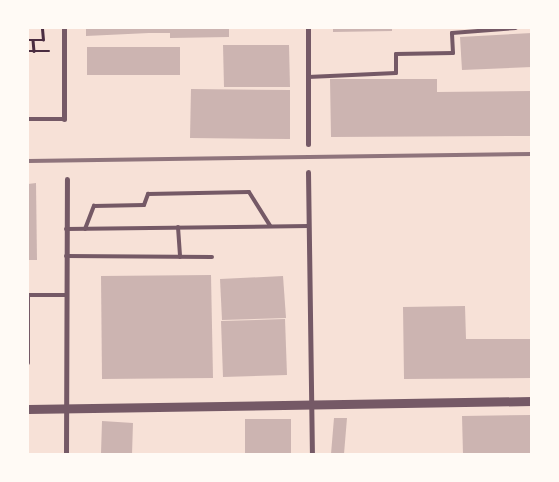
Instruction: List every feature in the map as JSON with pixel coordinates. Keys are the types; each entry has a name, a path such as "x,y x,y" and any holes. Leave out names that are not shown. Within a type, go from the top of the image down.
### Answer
{"street":[{"path":"64,28 64,119"},
{"path":"308,28 308,144"},
{"path":"308,172 312,454"},
{"path":"66,454 67,179"},
{"path":"28,409 532,401"}],"lane":[{"path":"308,76 396,73 396,54 453,52 452,33 516,28"},
{"path":"28,119 64,119"},
{"path":"85,229 94,206 144,206 148,194 249,192 270,226"},
{"path":"66,229 309,226"},
{"path":"178,227 180,257"},
{"path":"66,256 212,257"},
{"path":"28,363 28,295 66,295"}],"path":[{"path":"28,40 43,40 42,28"},
{"path":"33,40 34,51"},
{"path":"28,51 49,51"}],"building":[{"path":"86,28 229,28 229,37 170,38 170,33 86,36"},
{"path":"333,28 392,28 392,31 333,32"},
{"path":"532,33 532,67 462,70 460,37"},
{"path":"223,45 289,45 290,87 224,87"},
{"path":"87,47 180,47 180,75 87,75"},
{"path":"330,79 437,79 437,92 532,91 532,136 331,137"},
{"path":"191,89 290,90 290,139 190,138"},
{"path":"36,183 37,260 28,260 28,184"},
{"path":"211,275 213,378 102,379 101,276"},
{"path":"283,276 286,318 222,320 220,279"},
{"path":"465,306 466,339 532,339 532,378 404,379 403,307"},
{"path":"285,319 287,375 223,377 221,321"},
{"path":"532,415 532,454 463,454 462,416"},
{"path":"334,418 347,418 344,454 331,454"},
{"path":"245,419 291,419 291,454 245,454"},
{"path":"102,421 133,423 132,454 101,454"}],"railway":[{"path":"28,161 532,154"}]}
